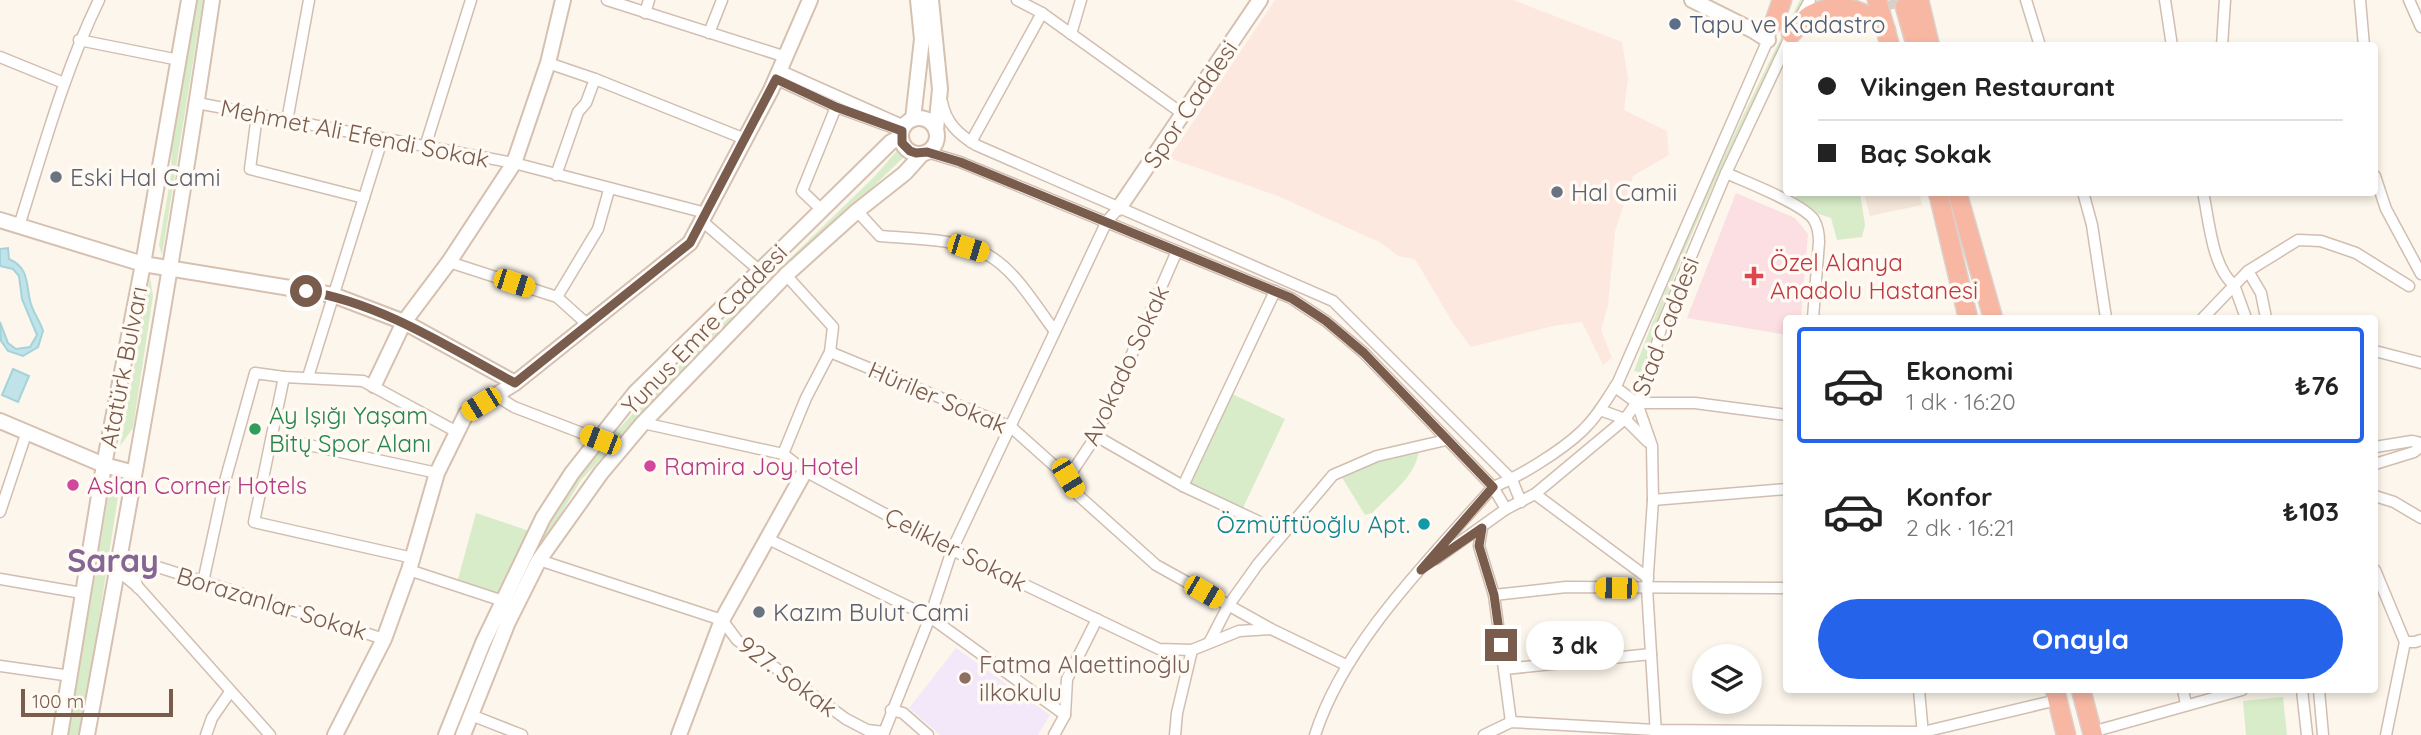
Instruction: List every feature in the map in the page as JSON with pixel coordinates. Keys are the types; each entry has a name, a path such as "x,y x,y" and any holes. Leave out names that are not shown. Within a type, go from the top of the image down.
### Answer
{"highway":[{"path":"1774,23 1784,0"},
{"path":"1877,0 1888,38"},
{"path":"1902,42 1906,5"},
{"path":"1906,5 1915,42"},
{"path":"1906,5 1928,42"},
{"path":"1791,34 1808,16 1837,7 1871,16 1888,38"},
{"path":"1928,196 1955,315"},
{"path":"1939,196 1967,315"},
{"path":"1958,196 1992,315"},
{"path":"1969,196 1998,315"},
{"path":"2082,693 2092,733"},
{"path":"2056,695 2066,735"}],"street":[{"path":"19,226 79,40 99,0"},
{"name":"Atatürk Bulvarı","path":"61,735 104,466 143,264 189,0"},
{"name":"Atatürk Bulvarı","path":"87,735 119,562 212,0"},
{"path":"287,121 309,0"},
{"path":"425,147 471,0"},
{"path":"373,385 404,322 449,262 513,163 548,63 564,0"},
{"path":"607,0 709,33 905,128"},
{"path":"645,13 649,0"},
{"path":"709,33 722,0"},
{"path":"335,735 384,639 411,564 437,473 466,414 515,383 690,243 746,139 810,0"},
{"path":"918,0 922,39 905,128 905,148 916,153 960,162 1291,298 1326,321 1364,353 1493,487 1506,509"},
{"path":"931,0 945,117 959,134 971,142 1333,301 1512,480 1521,502"},
{"path":"1017,0 1042,13 1183,114"},
{"path":"1070,34 1081,0"},
{"name":"Spor Caddesi","path":"1119,208 1260,0"},
{"path":"1692,0 1768,40"},
{"name":"Stad Caddesi","path":"1787,42 1810,0"},
{"path":"2026,0 2039,42"},
{"path":"2168,0 2166,12 2171,42"},
{"path":"2222,42 2225,0"},
{"path":"2360,0 2364,42"},
{"path":"2409,0 2421,27"},
{"path":"971,142 1042,13"},
{"name":"Stad Caddesi","path":"1315,735 1346,664 1394,601 1493,487 1512,480 1580,432 1600,410 1615,387 1774,23"},
{"path":"79,40 179,60"},
{"name":"Stad Caddesi","path":"1421,570 1506,509 1535,494 1625,419 1637,403 1650,371 1661,328 1726,173 1783,51"},
{"path":"0,57 64,83"},
{"path":"548,63 746,139"},
{"path":"780,69 836,107 905,128 924,118 936,130"},
{"path":"556,175 578,112 586,103 595,79"},
{"path":"925,153 936,140 940,89"},
{"name":"Mehmet Ali Efendi Sokak","path":"197,103 513,163 704,217"},
{"path":"822,210 802,191 836,107"},
{"path":"257,115 250,169 364,198"},
{"name":"Yunus Emre Caddesi","path":"446,735 483,643 542,517 572,473 635,393 905,128"},
{"path":"308,377 382,139"},
{"name":"Yunus Emre Caddesi","path":"463,735 508,622 538,561 601,473 643,423 786,275 925,153"},
{"path":"1726,173 1780,196 1814,218 1819,242 1812,315"},
{"path":"2378,185 2386,209 2421,274"},
{"path":"557,297 598,229 609,190"},
{"path":"2084,196 2092,225 2106,315"},
{"path":"2204,196 2218,263 2225,277 2234,285 2245,315"},
{"path":"883,733 930,617 952,550 1107,221 1119,208"},
{"path":"857,211 880,236 950,243 986,254 1010,272 1054,330"},
{"path":"704,217 760,271"},
{"path":"0,220 143,264 333,295 404,322 515,383"},
{"path":"2206,315 2248,271 2298,240 2321,241 2356,253 2409,286"},
{"name":"Avokado Sokak","path":"1068,478 1096,436 1177,251"},
{"path":"449,262 557,297 587,324"},
{"path":"2248,271 2261,293 2265,315"},
{"path":"783,454 806,398 830,352 833,327 786,275"},
{"path":"1183,486 1275,291"},
{"name":"Hüriler Sokak","path":"830,352 1011,427 1068,478 1079,496 1156,565 1271,629 1346,664"},
{"path":"2378,352 2421,363"},
{"path":"203,582 228,471 256,373 363,381 457,432"},
{"path":"284,377 254,522 411,564 503,601"},
{"path":"1615,387 1637,403 1652,446 1653,500 1647,583 1656,732"},
{"path":"495,395 514,407 600,440"},
{"path":"1637,403 1695,403 1783,414"},
{"path":"1600,410 1625,419 1652,446"},
{"path":"0,421 104,466 134,473"},
{"name":"Çelikler Sokak","path":"643,423 783,454 805,471 952,550 1159,649 1192,650 1239,631 1271,629"},
{"path":"0,512 26,434"},
{"path":"1096,436 1183,486 1283,533"},
{"path":"272,437 437,473"},
{"path":"1210,641 1228,606 1283,533 1333,475 1377,456 1446,440"},
{"path":"2378,447 2412,441 2421,445 2414,452 2378,463"},
{"path":"679,735 722,620 805,471"},
{"path":"1653,500 1783,489"},
{"path":"1535,494 1647,583"},
{"path":"2378,497 2394,502 2421,518"},
{"path":"1482,528 1479,546 1494,595 1511,722"},
{"path":"766,538 930,617 1065,715"},
{"name":"927. Sokak","path":"538,561 722,620 737,640 846,719 867,730 883,733"},
{"path":"119,562 270,735"},
{"name":"Borazanlar Sokak","path":"119,562 147,564 384,639"},
{"path":"139,588 135,579 138,570 147,564"},
{"path":"2378,577 2405,642 2386,735"},
{"path":"0,579 82,593"},
{"path":"1494,595 1566,587 1647,583 1783,588"},
{"path":"1054,735 1065,715 1067,679 1097,619"},
{"path":"2405,642 2421,640"},
{"path":"1175,735 1177,713 1192,650"},
{"path":"1505,669 1651,654"},
{"path":"0,666 71,676"},
{"path":"206,735 212,718 230,692"},
{"path":"1919,693 1923,734"},
{"path":"2184,693 2186,704"},
{"path":"2092,733 2230,693"},
{"path":"2302,693 2307,735"},
{"path":"2319,693 2323,735"},
{"path":"1484,735 1511,722 1656,732 1923,734 2056,695"},
{"path":"891,710 903,713 928,735"},
{"path":"471,715 523,735"}],"shaded area":[{"path":"1275,0 1513,0 1622,42 1628,78 1624,110 1667,131 1669,155 1633,176 1615,232 1608,305 1601,330 1612,358 1603,365 1582,322 1553,326 1471,347 1453,323 1415,259 1398,256 1381,243 1278,196 1169,158"},
{"name":"Özel Alanya Anadolu Hastanesi","path":"1736,193 1795,218 1808,234 1801,315 1783,315 1783,334 1687,318"},
{"path":"1865,196 1920,196 1922,205 1870,216"},
{"name":"Fatma Alaettinoğlu ilkokulu","path":"956,648 1050,715 1038,735 940,735 909,708"}],"green space":[{"path":"195,0 203,0 162,255 159,245 171,175 172,136"},
{"path":"1800,0 1804,0 1692,233 1654,333 1644,374 1634,371 1671,276 1755,91"},
{"path":"901,146 909,152 693,361 581,480 530,566 457,735 452,735 491,638 544,531 581,471 654,390 875,176"},
{"path":"1796,196 1860,196 1865,225 1862,237 1837,240 1831,218 1809,211 1794,202"},
{"path":"150,277 153,296 133,428 120,446"},
{"path":"1230,393 1285,419 1242,510 1188,485"},
{"path":"1419,449 1408,476 1372,513 1365,515 1340,474 1377,458"},
{"path":"120,484 81,735 68,735 110,486"},
{"path":"476,513 532,532 502,597 457,583"},
{"path":"2283,697 2287,735 2246,735 2243,701"}],"water":[{"path":"8,248 9,259 24,273 31,304 43,331 38,347 23,356 8,351 1,341 0,322 8,343 16,349 30,347 37,335 22,299 19,276 13,269 0,266 0,249"},
{"path":"13,369 29,376 18,402 2,395"}],"tunnel":[{"path":"1891,0 1893,9"}],"place":[{"name":"Tapu ve Kadastro","path":"1675,24"},
{"name":"Eski Hal Cami","path":"56,177"},
{"name":"Hal Camii","path":"1557,192"},
{"name":"Özel Alanya Anadolu Hastanesi","path":"1754,276"},
{"name":"Ay Işığı Yaşam Bitų Spor Alanı","path":"255,429"},
{"name":"Ramira Joy Hotel","path":"650,466"},
{"name":"Aslan Corner Hotels","path":"73,485"},
{"name":"Özmüftüoğlu Apt.","path":"1424,524"},
{"name":"Kazım Bulut Cami","path":"759,612"},
{"name":"Fatma Alaettinoğlu ilkokulu","path":"965,678"}],"district":[{"name":"Saray","path":"113,560"}],"route":[{"path":"306,291 333,295 404,322 515,383 690,243 776,79 836,107 902,131 902,143 910,151 927,152 960,162 1082,211 1291,298 1326,321 1364,353 1493,487 1421,570 1482,528 1479,546 1494,595 1501,645"}]}
